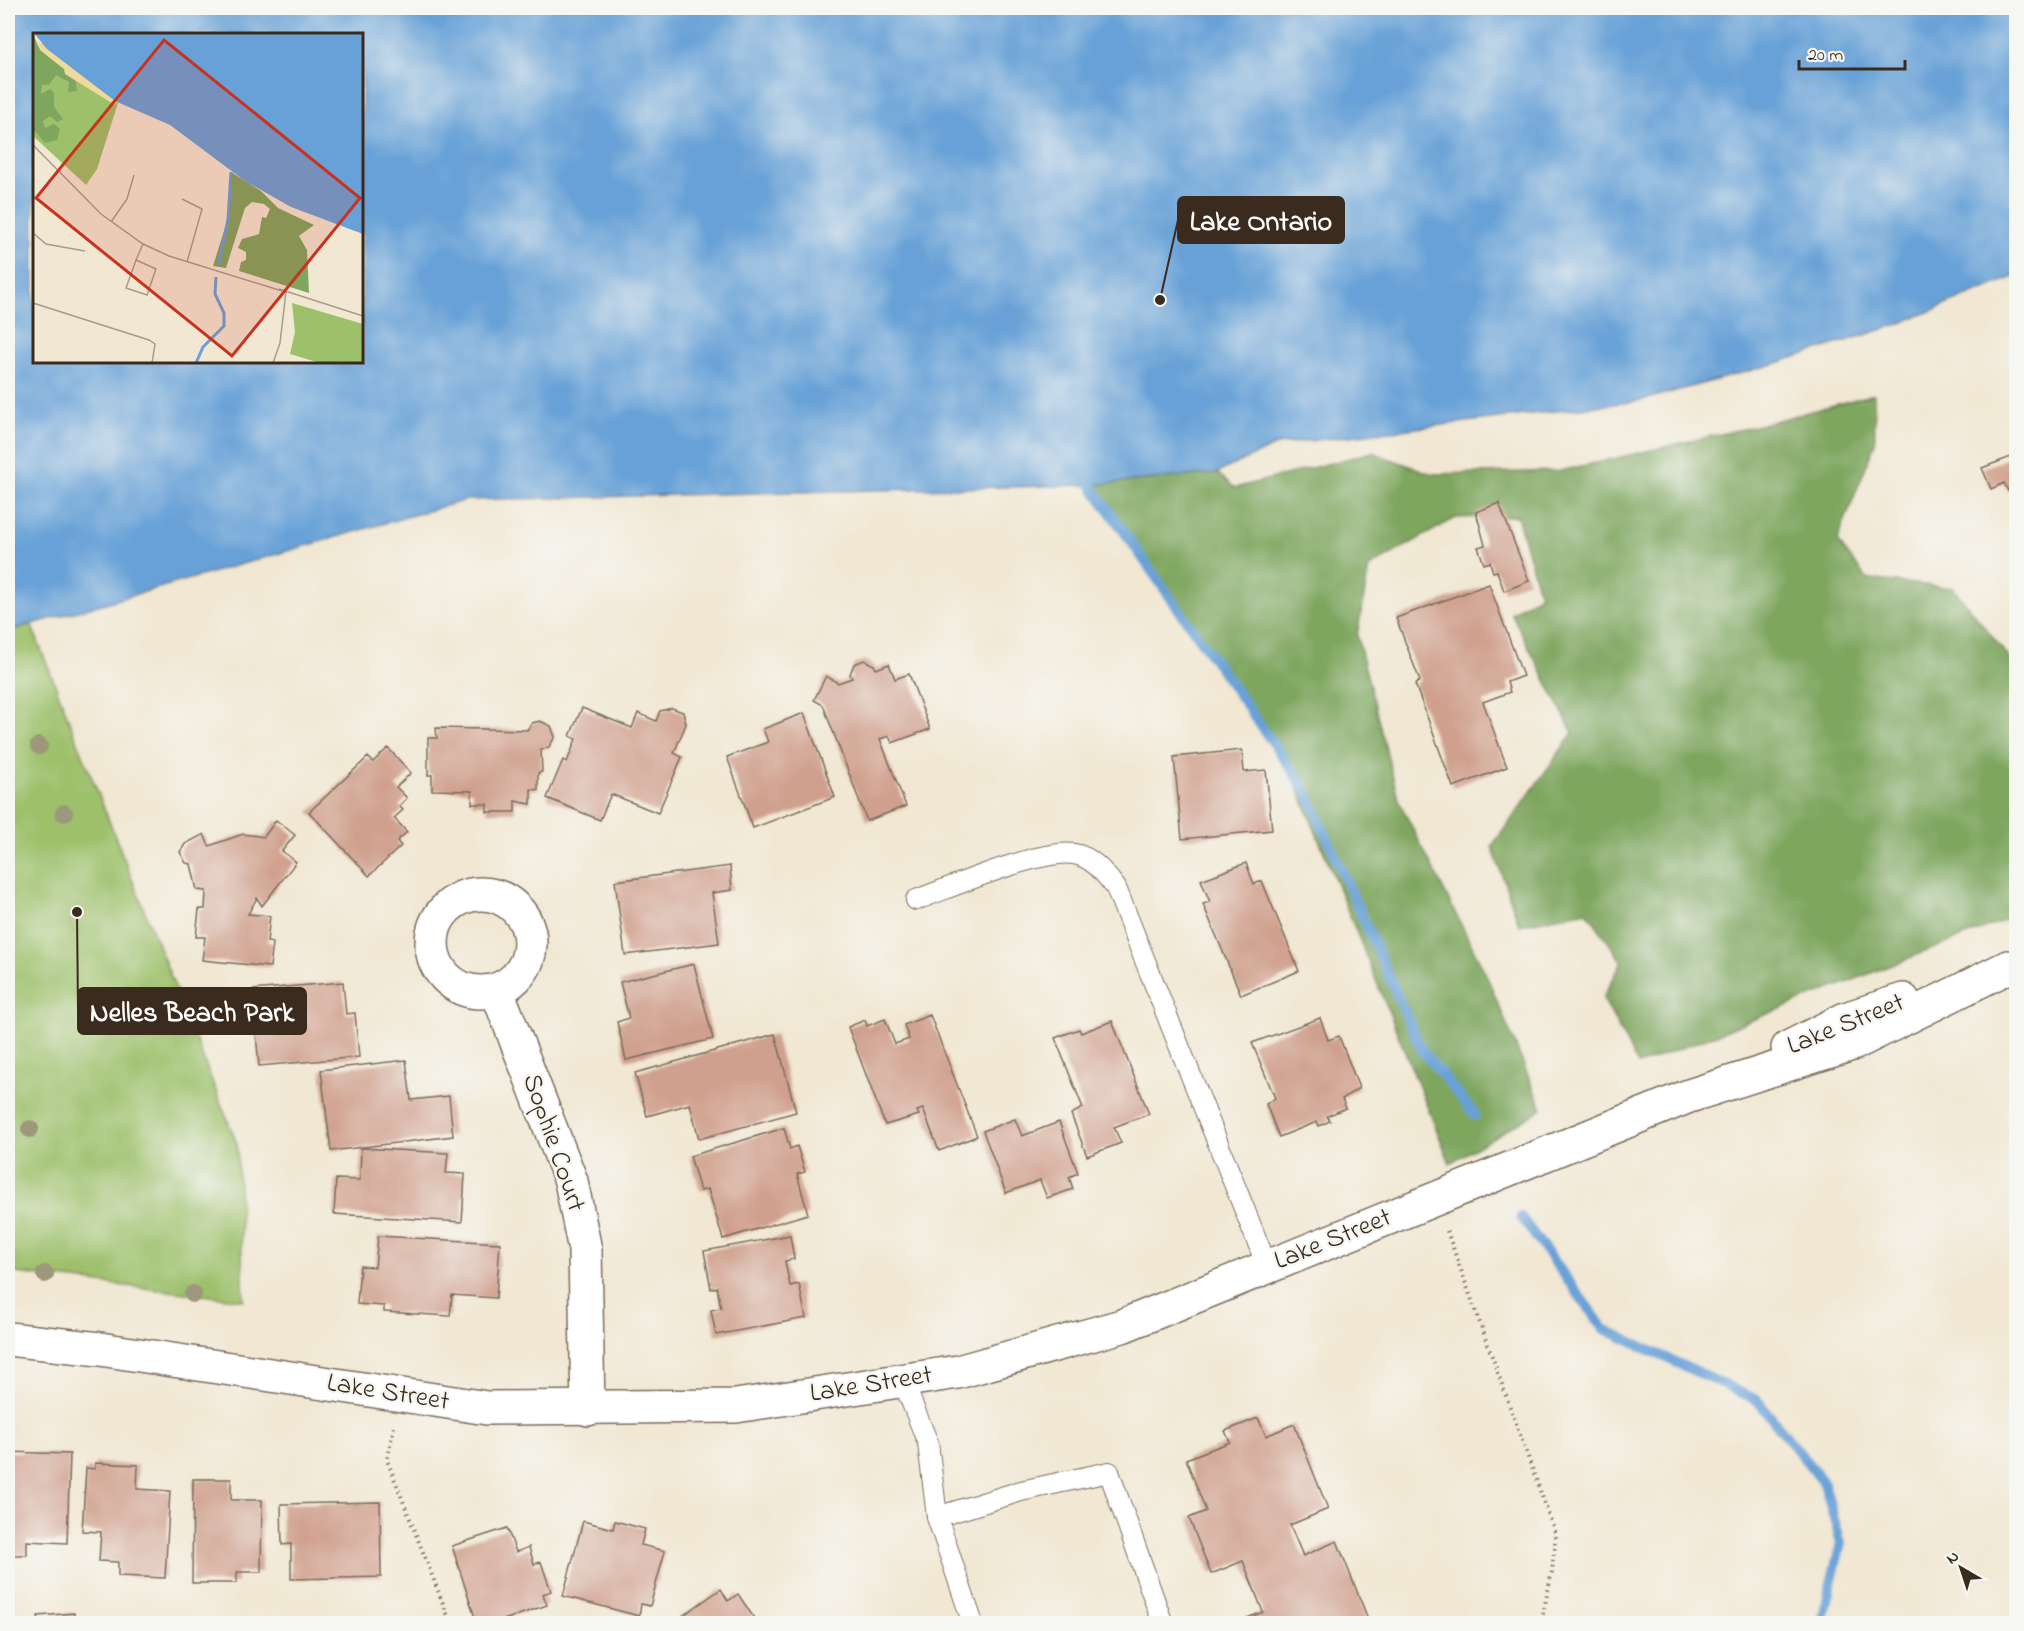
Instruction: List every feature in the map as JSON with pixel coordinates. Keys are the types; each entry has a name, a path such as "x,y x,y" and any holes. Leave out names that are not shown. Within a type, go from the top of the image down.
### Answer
{"street":[{"name":"Lake Street","path":"8,1339 100,1349 486,1408 588,1409 736,1406 957,1372 1122,1326 1689,1096 1855,1043 2012,965"},
{"name":"Sophie Court","path":"497,991 571,1180 585,1250 588,1409"}],"lane":[{"path":"916,900 1050,854 1076,854 1097,865 1116,888 1267,1266"},
{"path":"903,1381 928,1443 937,1517 973,1623"},
{"path":"937,1517 1021,1491 1109,1472 1163,1623"}],"path":[{"path":"1446,1230 1556,1535 1552,1571 1541,1623"},
{"path":"401,1395 387,1460 451,1623"}],"green space":[{"path":"1874,394 1875,443 1837,541 1867,579 1953,588 2016,666 2016,916 1638,1065 1603,998 1622,962 1587,911 1519,925 1492,846 1573,733 1511,613 1540,595 1517,516 1455,518 1369,567 1357,636 1399,801 1486,974 1542,1109 1450,1163 1289,766 1091,485 1217,473 1235,488 1372,452 1432,474 1560,471 1764,424"},
{"path":"8,623 31,624 237,1144 244,1300 8,1272"}],"water":[{"path":"8,8 2016,8 2016,276 1899,324 1771,365 1639,401 1276,445 1217,473 1091,485 466,500 8,631"}],"building":[{"path":"2016,455 2016,488 2008,491 2004,483 1991,489 1982,468"},
{"path":"1499,503 1529,581 1504,591 1497,571 1493,572 1490,562 1484,564 1478,547 1485,545 1476,512"},
{"path":"1489,584 1523,676 1507,682 1510,692 1483,702 1507,767 1453,787 1415,684 1420,681 1396,618"},
{"path":"864,660 874,665 876,669 889,664 895,679 909,674 930,729 892,743 889,736 880,739 906,806 867,821 823,705 814,700 826,676 838,683 852,678 850,674 854,664"},
{"path":"582,708 632,728 638,713 656,721 660,711 672,708 683,712 686,724 674,753 682,757 658,813 611,794 600,820 547,798 563,760 567,762 576,739 570,736"},
{"path":"804,713 835,797 753,828 727,757 768,742 763,729"},
{"path":"540,721 551,726 555,737 549,747 541,750 542,772 538,773 538,790 531,789 531,804 515,801 515,812 487,812 487,804 472,804 472,791 432,790 432,775 428,775 428,738 437,738 436,728 527,730 532,723"},
{"path":"388,748 411,773 396,787 407,798 399,806 403,810 394,818 407,832 397,841 401,846 369,876 309,812 368,757 373,762"},
{"path":"1242,750 1244,772 1266,770 1272,830 1182,839 1174,757"},
{"path":"276,820 295,835 282,851 296,862 262,906 257,898 248,914 270,916 267,942 273,943 270,967 202,960 205,937 196,937 199,909 205,909 206,891 197,890 191,864 186,863 180,852 185,844 204,834 209,846 243,834 264,837"},
{"path":"1246,863 1254,884 1262,881 1299,971 1241,995 1203,904 1210,902 1201,880"},
{"path":"730,866 732,890 712,893 719,943 625,955 615,881"},
{"path":"694,964 713,1039 626,1060 617,1022 629,1018 620,982"},
{"path":"343,982 346,1014 355,1013 359,1057 259,1066 252,990"},
{"path":"930,1015 977,1136 939,1151 923,1109 917,1111 919,1115 885,1125 848,1027 865,1020 867,1026 885,1019 895,1044 909,1039 904,1025"},
{"path":"1320,1018 1328,1040 1339,1036 1359,1088 1342,1099 1346,1108 1327,1116 1330,1121 1319,1126 1317,1122 1279,1137 1266,1104 1275,1098 1252,1043"},
{"path":"1112,1021 1149,1114 1114,1127 1121,1143 1087,1156 1071,1114 1083,1108 1055,1038 1079,1029 1081,1033"},
{"path":"775,1034 796,1112 699,1139 690,1104 647,1116 635,1073"},
{"path":"406,1060 411,1100 449,1096 453,1136 331,1151 321,1070"},
{"path":"1015,1119 1022,1136 1059,1122 1078,1173 1069,1177 1073,1189 1047,1198 1040,1180 1006,1193 983,1131"},
{"path":"784,1128 790,1149 797,1146 805,1172 797,1174 808,1214 723,1239 708,1189 700,1191 690,1156"},
{"path":"361,1148 448,1153 446,1173 465,1174 462,1222 334,1214 336,1179 360,1180"},
{"path":"790,1235 794,1259 785,1261 790,1286 799,1284 806,1318 716,1335 711,1310 721,1308 717,1287 711,1289 704,1251"},
{"path":"378,1236 500,1243 496,1298 452,1295 450,1316 384,1312 384,1306 357,1304 360,1266 375,1267"},
{"path":"1258,1418 1266,1436 1294,1424 1328,1509 1290,1525 1303,1556 1337,1541 1370,1624 1243,1624 1242,1620 1263,1612 1243,1561 1211,1574 1189,1518 1206,1511 1186,1459 1230,1442 1225,1431"},
{"path":"8,1452 70,1454 67,1543 27,1541 27,1555 8,1555"},
{"path":"95,1463 138,1465 137,1489 170,1491 165,1578 118,1576 118,1562 99,1561 101,1532 82,1531 86,1468 95,1469"},
{"path":"193,1479 231,1479 231,1500 262,1500 261,1572 237,1572 237,1583 192,1583"},
{"path":"380,1502 381,1577 291,1579 291,1544 282,1545 281,1504"},
{"path":"583,1521 613,1529 615,1521 645,1529 641,1545 665,1551 650,1606 641,1604 639,1616 563,1596"},
{"path":"507,1528 516,1552 529,1547 534,1564 541,1562 551,1591 543,1594 547,1605 492,1624 477,1624 452,1546"},
{"path":"721,1589 728,1601 738,1594 758,1624 671,1624"},
{"path":"74,1613 75,1624 39,1624 38,1616"}],"waterway":[{"path":"1091,485 1306,790 1421,1049 1475,1115"},
{"path":"1521,1217 1604,1329 1757,1400 1824,1483 1841,1543 1821,1624"}],"place":[{"name":"Lake Ontario","path":"1160,300"},
{"name":"Nelles Beach Park","path":"77,912"}]}
